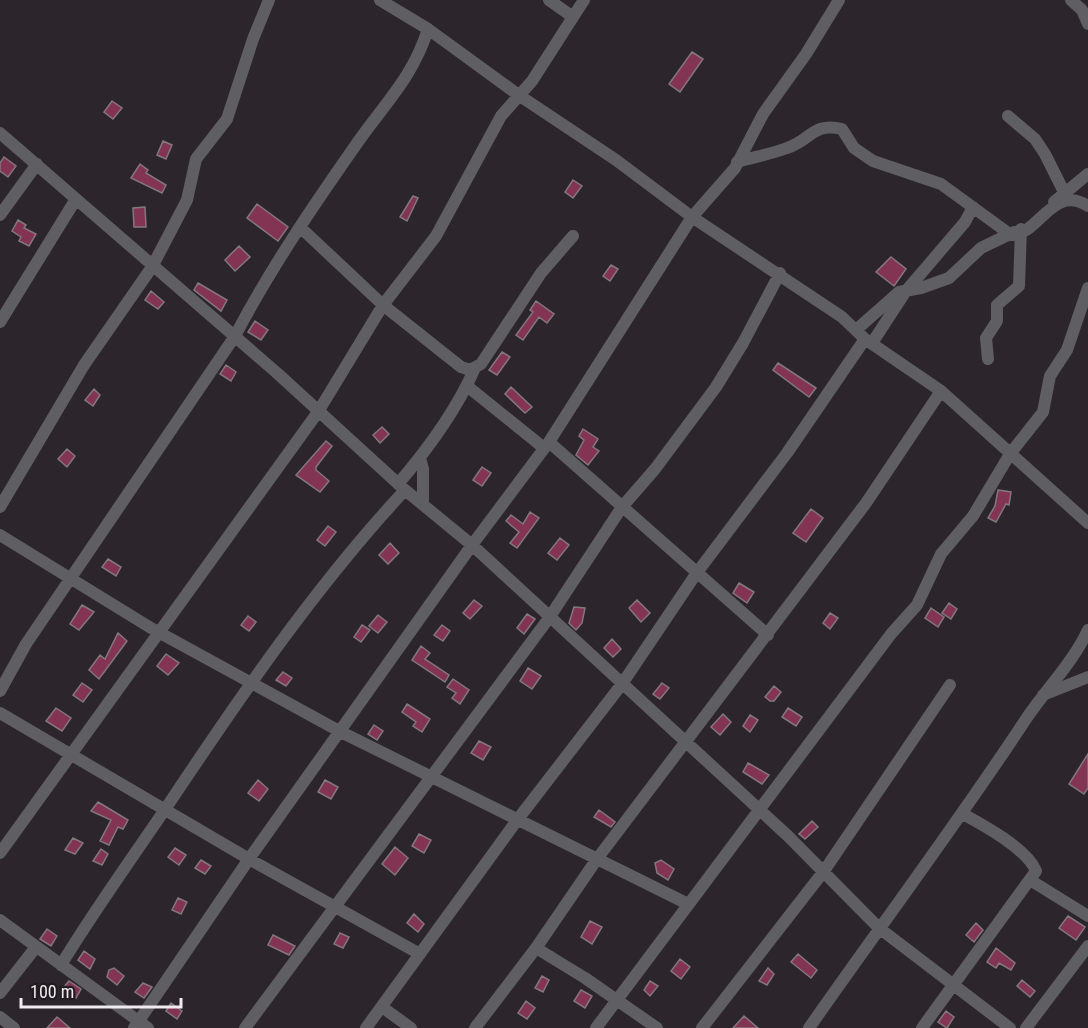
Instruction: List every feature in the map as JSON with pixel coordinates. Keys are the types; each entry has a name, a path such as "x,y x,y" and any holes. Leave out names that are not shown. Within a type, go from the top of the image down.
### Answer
{"street":[{"path":"0,507 84,365 152,267 187,200 196,159 227,119 249,47 269,0"},
{"path":"380,0 393,4 520,96 616,160 692,217 780,273 843,317 867,340 941,391 1088,523"},
{"path":"549,0 573,17"},
{"path":"0,853 318,412 383,305 436,236 501,116 520,96 584,0"},
{"path":"0,920 140,1026 249,859 472,545 546,445 692,217 726,180 763,114 806,54 839,0"},
{"path":"1071,0 1082,10 1088,24"},
{"path":"0,691 26,644 235,336 259,289 354,147 415,64 428,29"},
{"path":"1008,116 1035,139 1045,154 1066,198"},
{"path":"737,162 789,148 815,130 826,126 836,128 846,134 854,148 873,161 941,183 992,221 1017,232"},
{"path":"0,133 152,267 235,336 402,487 472,545 824,871 879,928 1010,1028"},
{"path":"0,215 37,164"},
{"path":"867,340 883,304 899,292 921,288 949,278 981,248 1017,232 1066,198 1088,174"},
{"path":"1066,198 1088,206"},
{"path":"0,322 76,199"},
{"path":"366,1028 518,819 622,684 696,574 787,453 853,358 965,222 973,207"},
{"path":"965,222 992,221"},
{"path":"301,228 383,305 461,367 474,370"},
{"path":"988,359 986,338 997,321 997,305 1019,286 1017,232"},
{"path":"61,965 108,889 250,682 402,487 467,386 474,370 481,364 541,273 573,236"},
{"path":"245,1028 549,618 622,507 655,469 716,387 743,343 780,273"},
{"path":"596,1028 758,809 891,634 917,605 941,554 973,516 1010,454 1043,412 1050,376 1067,350 1088,288"},
{"path":"467,386 546,445 622,507 768,635"},
{"path":"475,1028 536,948 597,859 866,503 941,391"},
{"path":"420,458 423,470 423,505"},
{"path":"0,535 159,632 341,732 688,904"},
{"path":"809,1028 963,814 1042,695 1069,666 1088,630"},
{"path":"1042,695 1088,677"},
{"path":"702,1028 824,871 950,685"},
{"path":"0,713 249,859 420,954"},
{"path":"922,1028 1036,871 1032,862 985,826 963,814"},
{"path":"942,844 966,827 985,826"},
{"path":"1030,880 1088,916"},
{"path":"1026,1028 1088,946"},
{"path":"0,993 36,947"},
{"path":"536,948 617,999 657,1028"},
{"path":"382,1007 411,1028"},
{"path":"0,1017 14,1028"}],"building":[{"path":"692,52 703,59 680,92 669,84"},
{"path":"112,101 122,108 113,119 104,112"},
{"path":"163,141 172,145 166,159 157,155"},
{"path":"4,157 16,166 8,177 0,171 0,163"},
{"path":"140,164 148,170 146,173 166,185 162,193 131,178"},
{"path":"573,180 582,186 573,198 565,192"},
{"path":"413,196 418,198 407,221 400,217"},
{"path":"257,204 288,227 278,241 247,218"},
{"path":"145,207 146,227 134,227 133,208"},
{"path":"18,220 26,225 24,228 36,234 29,246 19,241 21,237 12,231"},
{"path":"239,246 250,257 235,271 225,260"},
{"path":"891,257 906,269 894,286 876,272"},
{"path":"611,265 618,269 610,281 603,276"},
{"path":"198,283 227,300 221,311 194,290"},
{"path":"151,291 164,302 158,309 145,300"},
{"path":"536,301 554,314 547,323 539,317 523,340 516,335 533,312 530,310"},
{"path":"255,321 268,330 261,340 248,332"},
{"path":"502,352 510,357 497,375 489,370"},
{"path":"778,363 816,388 809,397 773,370"},
{"path":"226,365 236,372 231,381 220,374"},
{"path":"511,387 532,407 525,413 505,394"},
{"path":"94,389 100,395 93,406 85,400"},
{"path":"382,427 389,434 380,443 373,435"},
{"path":"583,429 598,439 593,447 599,451 588,465 576,455 584,440 579,436"},
{"path":"326,441 332,446 316,470 329,481 320,492 296,475"},
{"path":"67,449 75,456 67,467 58,459"},
{"path":"482,467 491,473 482,486 473,480"},
{"path":"998,490 1011,492 1009,505 1006,504 996,522 988,518 995,506"},
{"path":"811,509 823,518 806,542 793,533"},
{"path":"530,512 539,518 517,548 510,543 519,532 506,521 511,515 523,524"},
{"path":"328,526 336,532 325,546 317,540"},
{"path":"560,538 569,545 557,560 548,553"},
{"path":"390,543 399,553 388,564 379,555"},
{"path":"108,559 121,567 116,576 102,567"},
{"path":"739,583 754,592 747,603 733,593"},
{"path":"474,600 482,606 470,619 463,613"},
{"path":"637,600 650,613 641,622 629,608"},
{"path":"949,603 957,609 951,619 942,613"},
{"path":"82,605 94,612 79,630 70,624"},
{"path":"574,607 585,608 582,623 576,630 569,623"},
{"path":"931,608 944,617 938,627 925,618"},
{"path":"830,613 838,618 830,629 823,623"},
{"path":"527,614 535,619 524,634 517,628"},
{"path":"378,615 387,622 378,633 369,626"},
{"path":"248,616 256,622 249,631 241,625"},
{"path":"362,625 370,630 361,642 354,637"},
{"path":"442,625 450,631 443,641 434,635"},
{"path":"118,633 127,641 99,679 89,670 100,655 105,659"},
{"path":"612,639 621,649 613,657 604,648"},
{"path":"421,646 430,653 425,659 449,675 445,682 412,660"},
{"path":"166,654 179,663 168,675 157,666"},
{"path":"528,668 541,676 532,689 520,681"},
{"path":"283,672 292,678 286,686 276,680"},
{"path":"453,679 469,690 460,704 452,698 456,693 447,687"},
{"path":"82,683 92,690 83,702 73,695"},
{"path":"662,683 669,688 660,699 653,694"},
{"path":"774,686 781,692 774,701 770,701 765,697"},
{"path":"407,704 430,719 422,732 413,726 416,722 402,712"},
{"path":"56,708 71,718 62,731 46,721"},
{"path":"788,708 802,717 796,726 782,717"},
{"path":"723,714 731,722 720,735 711,727"},
{"path":"750,715 758,720 750,732 743,726"},
{"path":"374,725 383,731 377,740 368,734"},
{"path":"479,741 491,747 483,760 471,753"},
{"path":"1088,754 1088,788 1084,794 1069,784"},
{"path":"748,763 769,775 762,784 743,772"},
{"path":"258,780 268,789 259,801 248,793"},
{"path":"325,780 338,787 331,799 318,792"},
{"path":"98,802 128,820 123,829 118,827 109,845 100,841 111,820 91,811"},
{"path":"599,810 615,822 611,827 594,817"},
{"path":"812,821 818,827 805,839 799,834"},
{"path":"419,834 431,840 424,853 412,846"},
{"path":"73,838 83,843 75,854 65,850"},
{"path":"395,847 408,858 395,875 382,864"},
{"path":"175,848 186,855 179,865 168,857"},
{"path":"101,849 108,854 102,865 93,861"},
{"path":"201,860 211,866 205,874 195,868"},
{"path":"661,860 674,869 668,880 657,873 655,863"},
{"path":"178,898 187,902 181,914 172,910"},
{"path":"414,914 424,924 418,932 407,923"},
{"path":"1068,916 1085,927 1076,940 1059,928"},
{"path":"590,921 602,927 592,944 581,937"},
{"path":"976,923 983,930 974,942 966,935"},
{"path":"47,929 57,936 51,946 40,939"},
{"path":"340,933 349,937 343,948 334,944"},
{"path":"273,935 295,946 289,955 268,945"},
{"path":"996,948 1015,963 1011,970 999,963 996,968 987,962"},
{"path":"84,951 95,959 90,969 78,960"},
{"path":"798,954 817,970 811,978 791,962"},
{"path":"680,959 690,967 681,979 671,971"},
{"path":"114,968 124,976 117,985 107,977 109,970"},
{"path":"768,968 774,974 767,985 759,981"},
{"path":"542,976 549,980 543,992 535,988"},
{"path":"1022,980 1035,991 1030,997 1017,986"},
{"path":"69,981 81,989 76,998 63,988"},
{"path":"650,981 658,986 650,996 644,990"},
{"path":"143,983 152,987 144,998 135,992"},
{"path":"581,990 592,996 585,1008 574,1001"},
{"path":"526,1001 535,1008 527,1019 518,1013"},
{"path":"171,1003 182,1011 177,1019 166,1011"},
{"path":"946,1011 954,1017 947,1028 938,1022"},
{"path":"744,1016 758,1028 733,1028"},
{"path":"57,1017 70,1028 47,1028"}]}
